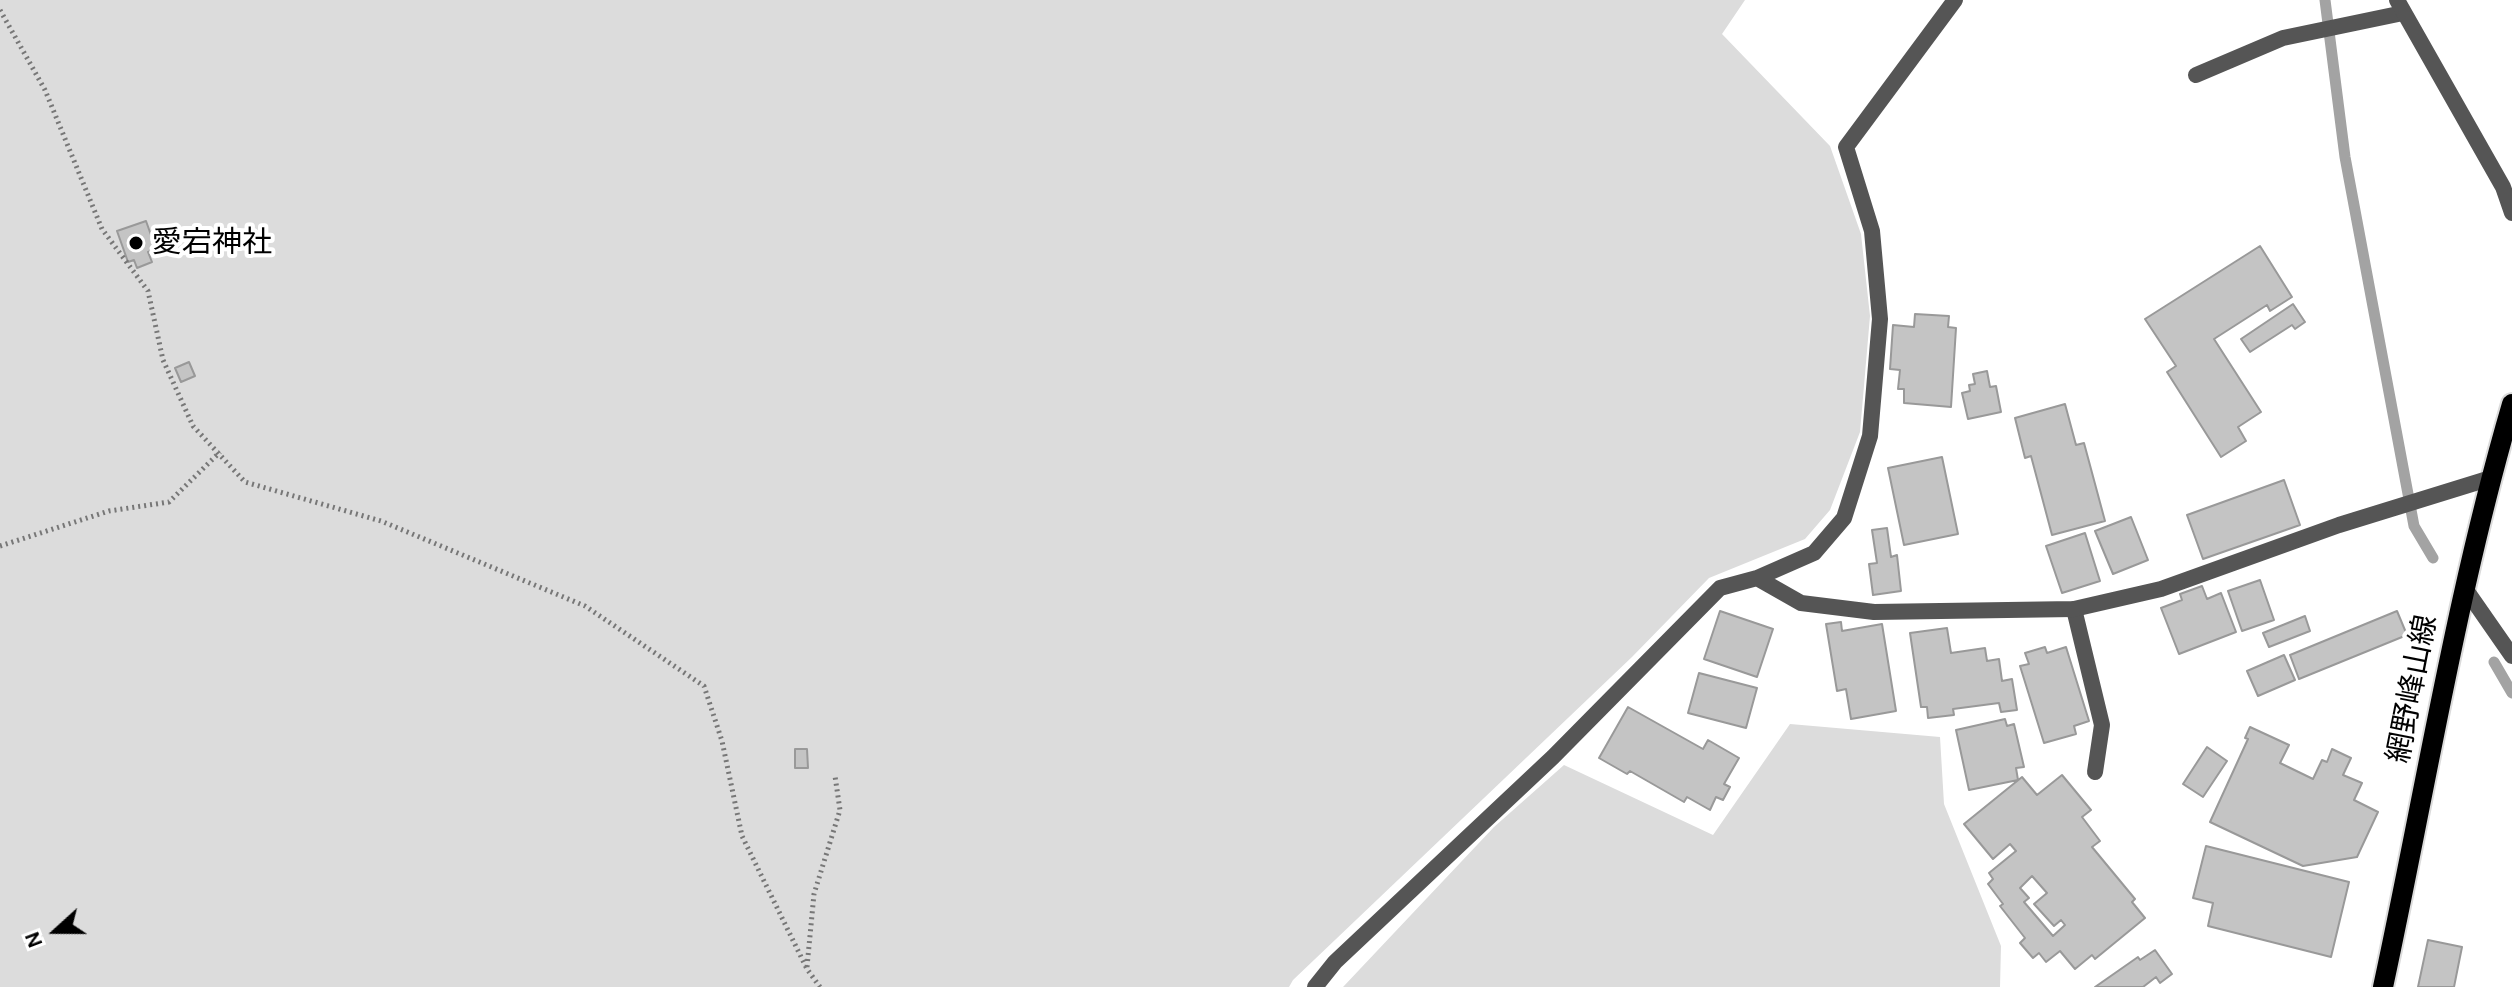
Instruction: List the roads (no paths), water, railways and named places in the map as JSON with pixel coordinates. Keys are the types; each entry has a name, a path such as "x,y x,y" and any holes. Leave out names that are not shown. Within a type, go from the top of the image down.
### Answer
{"main road":[{"name":"網野峰山線","path":"2383,987 2464,587 2512,404"}],"street":[{"path":"1315,987 1335,962 1553,757 1720,588 1757,578 1814,553 1844,518 1870,436 1880,319 1872,231 1846,147 1955,0"},
{"path":"2196,75 2283,38 2400,6 2503,187 2512,213"},
{"path":"1757,578 1801,603 1874,612 2074,609 2161,589 2339,525 2491,478"},
{"path":"2464,587 2512,656"},
{"path":"2074,609 2102,725 2095,772"}],"waterway":[{"path":"2325,0 2345,157 2414,526 2433,558"},
{"path":"2494,662 2512,693"}],"place":[{"name":"愛宕神社","path":"136,243"}]}
